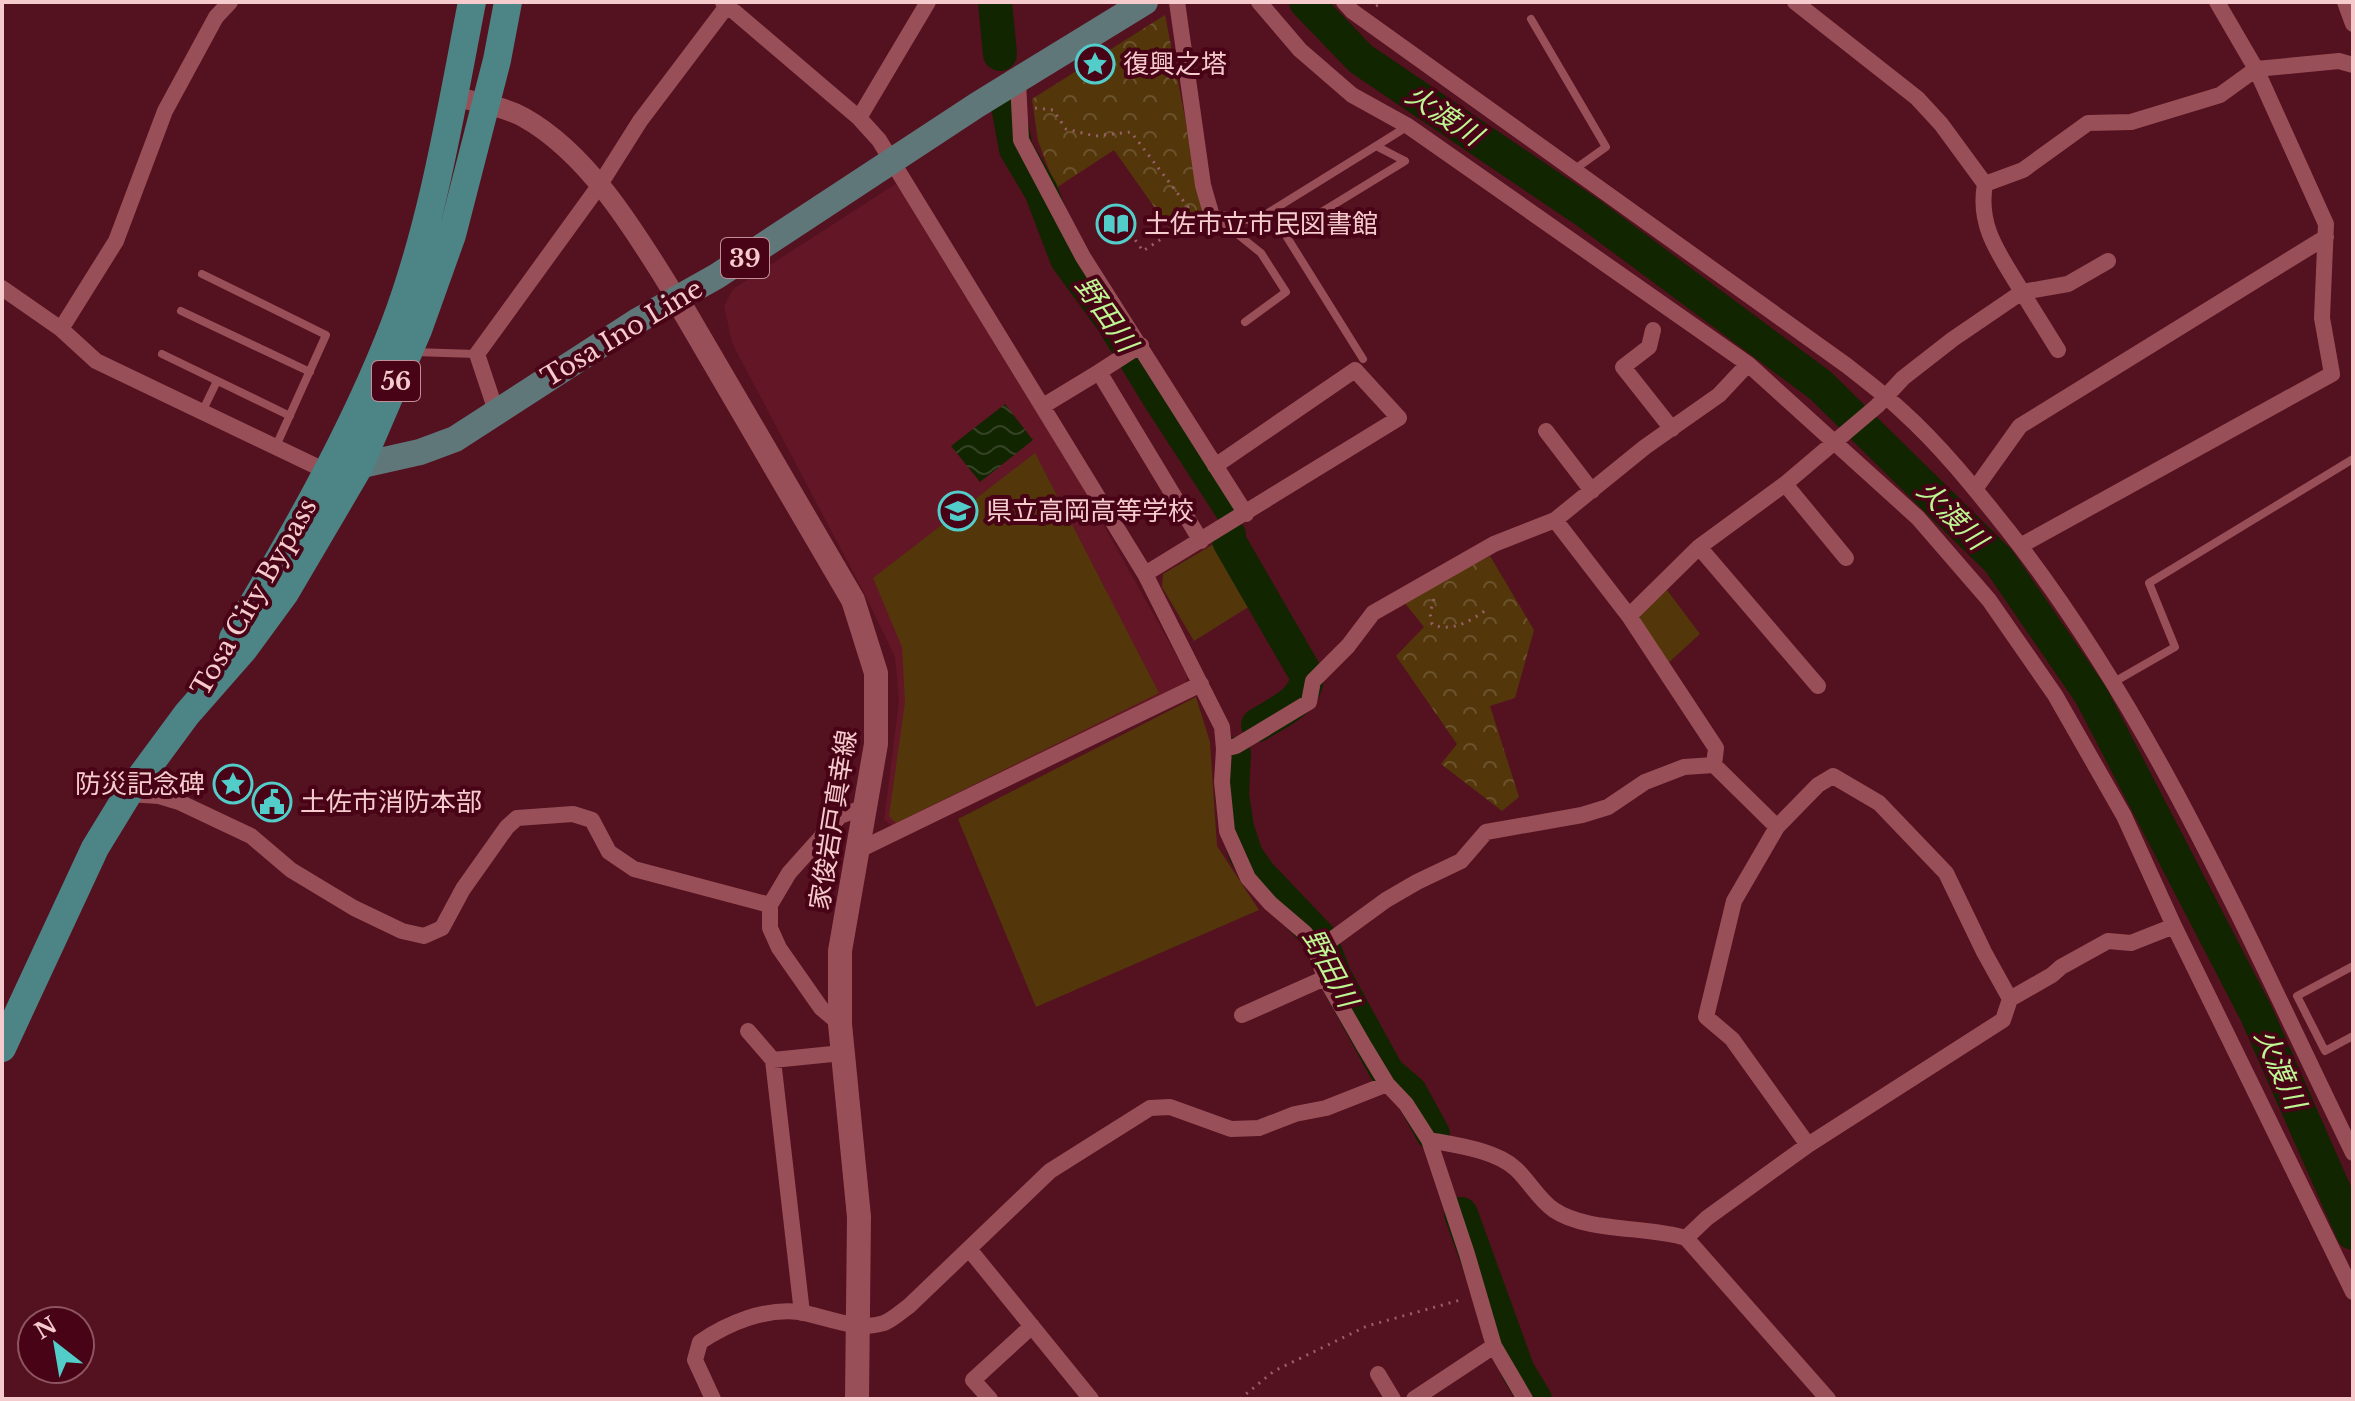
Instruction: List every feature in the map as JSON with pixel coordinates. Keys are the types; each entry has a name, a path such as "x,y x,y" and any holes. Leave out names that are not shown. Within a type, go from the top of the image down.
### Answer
{"highway":[{"name":"Tosa City Bypass","path":"187,714 269,577 326,471 394,325 418,254 472,2"},
{"name":"Tosa City Bypass","path":"187,714 244,649 285,593 359,467 408,352 452,235 486,105 508,2"},
{"name":"56","path":"2,1048 95,848 128,794 187,714"}],"main road":[{"name":"Tosa Ino Line","path":"326,471 359,467 420,452 455,439 717,276 894,160 1019,95 1114,10 1145,2"},
{"name":"家俊岩戸真幸線","path":"677,299 853,600 876,673 876,744 840,951 842,1053 859,1217 857,1399"}],"street":[{"path":"61,329 116,241 165,111 216,17 230,2"},
{"path":"859,118 928,2"},
{"path":"1177,2 1203,185 1211,210"},
{"path":"1259,2 1300,50 1352,95 1408,126 1748,364 1840,437 1918,518 1989,600 2055,695 2124,816 2174,926 2353,1292"},
{"path":"1344,2 1352,11 1846,365 1881,402 1903,412 1975,489 2069,613 2114,682 2223,888 2353,1153"},
{"path":"1795,2 1917,98 1941,124 1985,184 1982,201 1986,228 2058,350"},
{"path":"2020,546 2332,374 2322,318 2326,224 2256,69 2217,2"},
{"path":"2345,2 2353,24"},
{"path":"496,411 477,354 599,186 640,121 727,3 859,118 894,160 1145,574 1222,727 1222,782 1227,831 1248,878 1270,903 1305,933 1316,951 1325,978 1387,1084 1406,1104 1429,1140 1494,1346 1525,1399"},
{"path":"1985,184 2023,170 2088,123 2131,122 2220,95 2256,69 2339,61 2353,65"},
{"path":"1019,95 1021,140 1083,257 1246,514"},
{"path":"453,96 522,116 560,142 636,231 677,299"},
{"path":"1975,489 2020,426 2326,237"},
{"path":"1629,616 1699,547 1785,484 1881,402 1903,378 1953,339 2022,292 2068,284 2108,261"},
{"path":"2,288 61,329 96,361 326,471"},
{"path":"1653,330 1649,347 1623,367 1672,429"},
{"path":"1043,406 1141,345"},
{"path":"1224,749 1236,746 1309,702 1313,681 1348,646 1373,613 1494,544 1555,520 1719,395 1748,364"},
{"path":"1145,574 1399,418 1355,370 1215,466"},
{"path":"1099,372 1201,541"},
{"path":"1546,431 1592,491"},
{"path":"1785,484 1846,558"},
{"path":"1555,520 1629,616 1716,748 1714,765"},
{"path":"1699,547 1818,686"},
{"path":"859,850 1201,684"},
{"path":"1316,951 1386,900 1461,861 1486,832 1582,815 1608,807 1645,782 1684,767 1714,765 1777,827"},
{"path":"1808,1145 1732,1039 1706,1017 1734,901 1777,827 1818,785 1833,776 1879,803 1946,873 2010,999"},
{"path":"128,794 159,796 179,802 251,836 291,870 354,908 402,931 424,936 442,928 463,889 507,827 517,818 573,814 592,820 609,852 634,869 770,905"},
{"path":"840,1024 821,1008 779,948 770,928 770,905 789,873 840,816 865,807"},
{"path":"1686,1238 1707,1218 1808,1145 2003,1020 2010,999 2108,941 2131,943 2174,926"},
{"path":"1242,1015 1325,978"},
{"path":"748,1031 773,1060 802,1313"},
{"path":"773,1060 842,1053"},
{"path":"713,1399 695,1360 700,1342 722,1327 767,1313 802,1313 859,1325 884,1323 909,1306 1050,1171 1150,1108 1170,1107 1231,1129 1259,1128 1295,1114 1326,1108 1387,1084"},
{"path":"1429,1140 1477,1149 1514,1166 1554,1210 1590,1224 1665,1231 1686,1238 1828,1399"},
{"path":"969,1249 1091,1399"},
{"path":"990,1399 973,1380 1032,1326"},
{"path":"1414,1399 1494,1346"},
{"path":"1378,1374 1393,1399"}],"lane":[{"path":"1531,19 1606,147 1575,169"},
{"path":"1255,221 1408,126"},
{"path":"1211,210 1294,229 1405,161 1376,146"},
{"path":"1211,210 1261,253 1286,292 1245,322"},
{"path":"1280,226 1363,359"},
{"path":"202,274 326,335 276,447"},
{"path":"181,311 310,372"},
{"path":"408,352 477,354"},
{"path":"162,354 290,416"},
{"path":"202,412 217,381"},
{"path":"2114,682 2175,647 2149,583 2353,459"},
{"path":"2353,966 2297,996 2325,1051 2353,1036"}],"path":[{"path":"1019,95 1053,110 1066,129 1095,136 1131,132 1188,207 1159,225 1167,236"},
{"path":"1126,227 1143,251 1211,210"},
{"path":"1452,568 1435,593 1430,613 1432,624 1449,628 1486,610"},
{"path":"1240,1399 1274,1371 1367,1326 1477,1295"}],"shaded area":[{"name":"県立高岡高等学校","path":"900,181 1050,429 1188,676 1184,688 894,827 884,820 899,701 895,657 732,343 724,306 733,289"}],"green space":[{"path":"1165,15 1204,215 1174,235 1114,150 1056,188 1038,141 1032,99"},
{"path":"1035,453 1159,693 896,823 889,816 905,702 902,647 873,578"},
{"path":"1224,538 1258,601 1194,641 1162,587 1163,574"},
{"path":"1490,556 1534,630 1515,698 1490,706 1519,797 1502,811 1441,764 1457,744 1396,656 1424,627 1404,602"},
{"path":"1667,590 1700,634 1666,665 1635,619"},
{"path":"1196,697 1210,742 1217,846 1259,910 1036,1007 958,819"}],"water":[{"path":"1005,404 1033,440 980,482 951,446"}],"waterway":[{"name":"野田川","path":"995,2 1000,54"},
{"name":"火渡川","path":"1306,2 1361,59 1587,212 1820,385 1999,561 2091,695 2256,1013 2353,1233"},
{"name":"野田川","path":"1008,106 1016,149 1041,191 1067,259 1113,322 1232,510"},
{"name":"野田川","path":"1229,535 1229,541 1307,676 1302,693 1296,700 1258,725"},
{"name":"野田川","path":"1234,754 1232,794 1237,828 1246,855 1259,874 1320,938 1335,977 1387,1072 1410,1092 1433,1134"},
{"name":"野田川","path":"1461,1214 1518,1371 1535,1399"}],"place":[{"name":"復興之塔","path":"1095,64"},
{"name":"土佐市立市民図書館","path":"1116,224"},
{"name":"県立高岡高等学校","path":"958,511"},
{"name":"防災記念碑","path":"233,784"},
{"name":"土佐市消防本部","path":"272,802"}]}
